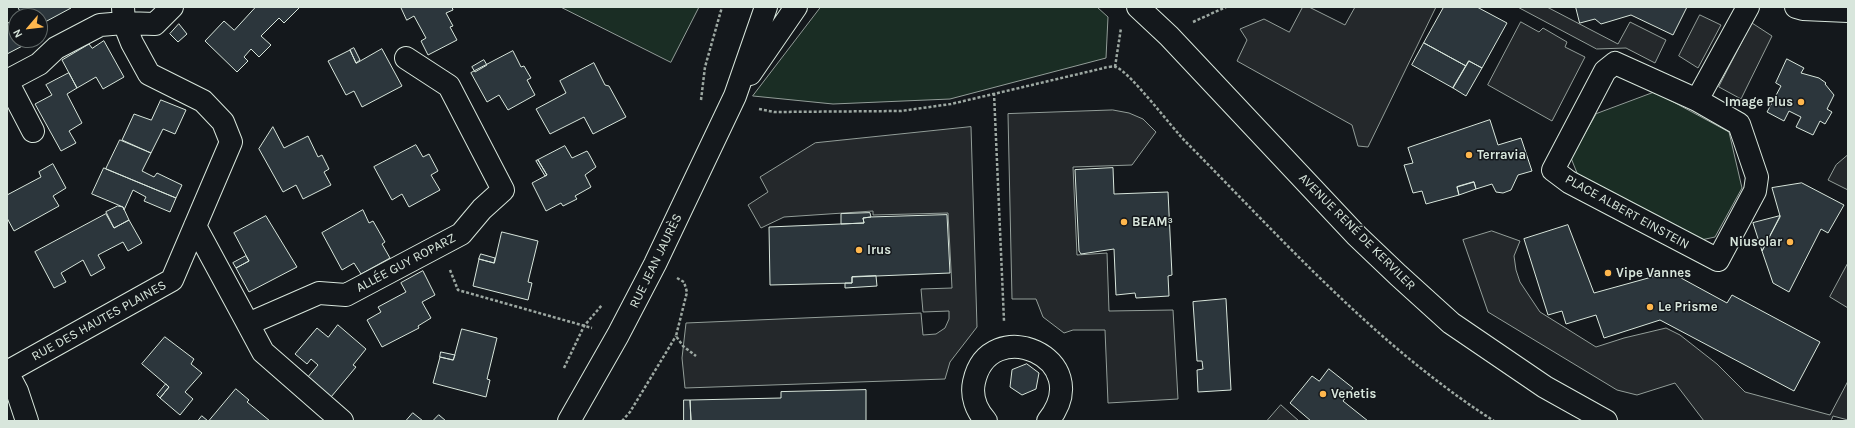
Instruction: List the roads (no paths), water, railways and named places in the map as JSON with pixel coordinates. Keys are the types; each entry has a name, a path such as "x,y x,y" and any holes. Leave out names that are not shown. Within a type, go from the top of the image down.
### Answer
{"street":[{"path":"33,131 7,81 39,64 56,48 100,25 124,15 154,24 172,7"},
{"name":"RUE JEAN JAURÈS","path":"569,421 618,335 655,264 735,96 766,7"},
{"name":"RUE JEAN JAURÈS","path":"735,96 796,7"},
{"name":"AVENUE RENÉ DE KERVILER","path":"1138,7 1170,36 1356,235 1451,323 1545,387 1606,421"},
{"path":"1697,100 1723,50 1748,7"},
{"path":"1796,7 1802,10 1848,11"},
{"name":"RUE DES HAUTES PLAINES","path":"7,372 172,280 231,142 223,122 203,101 149,74 132,43 124,15"},
{"name":"ALLÉE GUY ROPARZ","path":"248,324 319,293 346,295 461,234 482,209 503,190 449,86 406,58"},
{"name":"PLACE ALBERT EINSTEIN","path":"1615,62 1697,100 1739,124 1757,177 1754,191 1718,260 1569,182 1553,170 1605,71 1615,62"},
{"path":"195,226 263,352 342,421"},
{"path":"980,419 975,403 973,389 976,375 983,363 993,354 1005,348 1028,348 1048,359 1060,378 1061,390 1058,418"},
{"path":"7,372 17,391 27,421"}],"place":[{"name":"Image Plus","path":"1801,102"},
{"name":"Terravia","path":"1469,155"},
{"name":"BEAM³","path":"1124,222"},
{"name":"Niusolar","path":"1790,242"},
{"name":"Irus","path":"859,250"},
{"name":"Vipe Vannes","path":"1608,273"},
{"name":"Le Prisme","path":"1650,307"},
{"name":"Venetis","path":"1323,394"}]}
